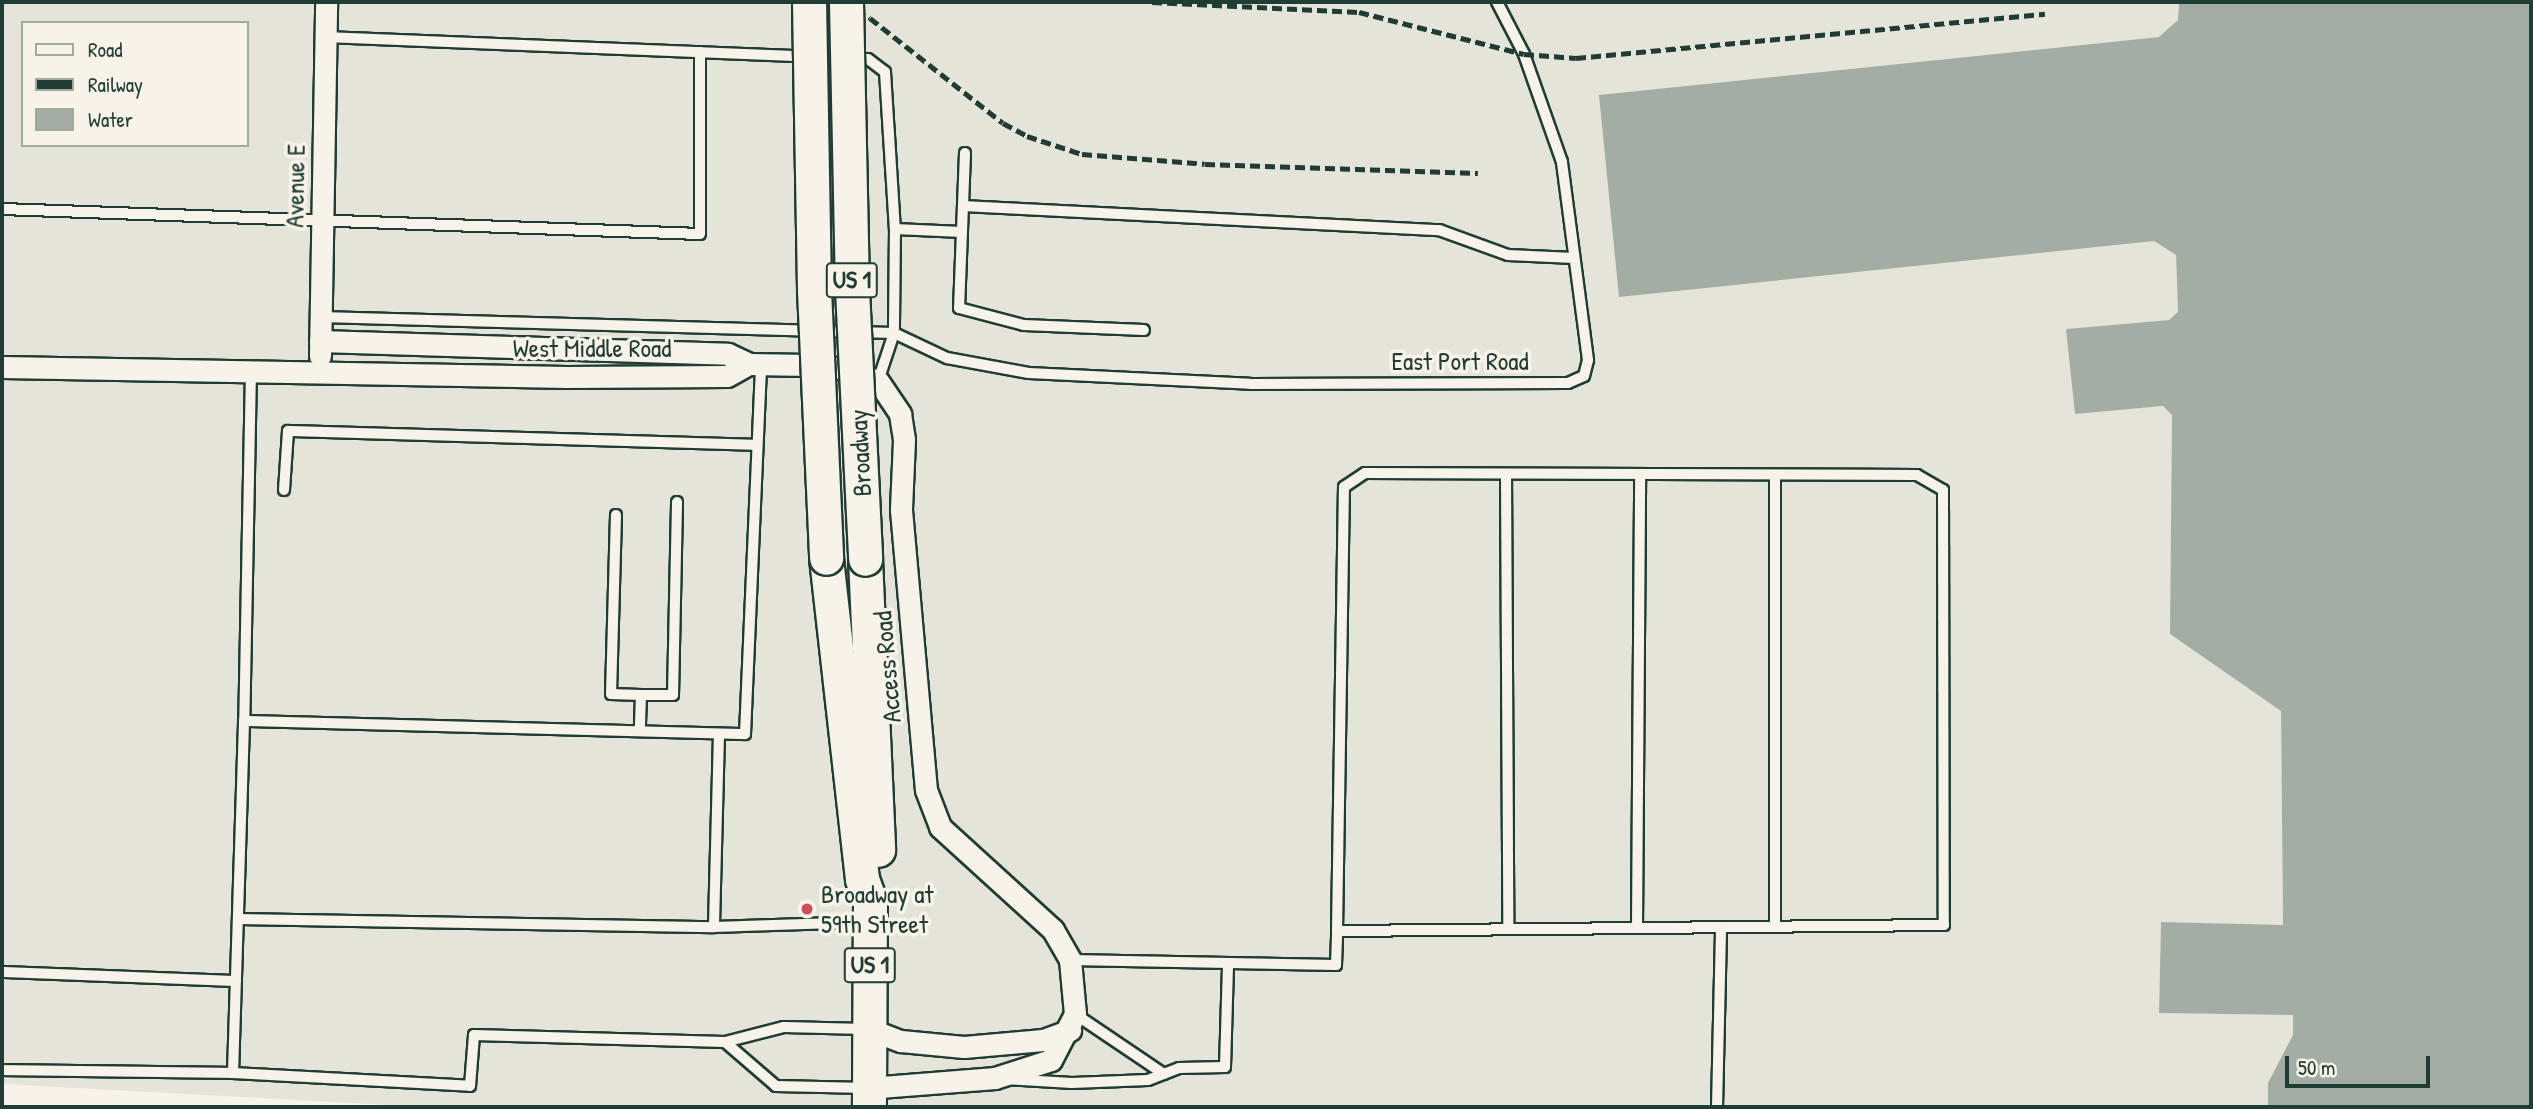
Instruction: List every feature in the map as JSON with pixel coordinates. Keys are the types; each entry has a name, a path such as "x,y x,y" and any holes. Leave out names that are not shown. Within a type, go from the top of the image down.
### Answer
{"main road":[{"name":"Broadway","path":"809,2 814,290 826,558 862,879 870,912 869,1098"},
{"name":"Broadway","path":"846,2 852,289 880,887 870,912"}],"street":[{"name":"Avenue E","path":"320,372 326,2"},
{"name":"West Middle Road","path":"320,341 728,354 755,364"},
{"name":"West Middle Road","path":"2,367 727,376 755,364"},
{"path":"755,364 846,369 878,381"},
{"name":"Access Road","path":"878,381 901,414 901,510 926,790 940,827 1052,930 1070,960 1072,1022"},
{"path":"869,1029 908,1042 964,1047 1043,1040 1072,1022"},
{"path":"869,1098 995,1078 1051,1059 1072,1022"}],"lane":[{"name":"East Port Road","path":"894,333 947,358 1029,373 1250,384 1568,383 1584,376 1588,360 1562,162 1524,54 1497,2"},
{"path":"326,37 868,59 885,72 895,229 894,333 878,381"},
{"path":"2,209 322,217 700,234 700,52"},
{"path":"965,153 959,308 1024,325 1144,330"},
{"path":"963,206 1439,230 1508,255 1574,258"},
{"path":"895,229 962,232"},
{"path":"321,317 894,333"},
{"path":"244,722 745,734 756,445 755,364"},
{"path":"233,1073 251,370"},
{"path":"284,490 288,431 756,445"},
{"path":"1070,960 1336,965 1336,931 1344,487 1365,473 1917,475 1943,490 1944,925 1336,931"},
{"path":"1506,474 1508,929"},
{"path":"1637,928 1640,474"},
{"path":"1775,927 1776,475"},
{"path":"616,515 611,694 673,695 677,502"},
{"path":"640,732 641,695"},
{"path":"714,927 719,734"},
{"path":"238,919 714,927 870,912"},
{"path":"1717,1107 1721,927"},
{"path":"995,1078 1072,1083 1148,1080 1179,1068 1225,1067 1228,963"},
{"path":"2,972 236,981"},
{"path":"1072,1022 1164,1074"},
{"path":"2,1070 233,1073 470,1086 474,1035 725,1042 784,1027 869,1029"},
{"path":"725,1042 776,1086 869,1098"}],"shaded area":[{"path":"2,2 2179,2 2178,20 2160,37 1599,95 2154,241 2176,255 2178,313 2169,320 2067,329 2075,414 2163,406 2172,415 2170,634 2281,711 2283,926 2161,922 2159,1013 2293,1015 2293,1035 2268,1083 2268,1107 427,1107 2,1084"}],"water":[{"path":"2179,2 2531,2 2531,1107 2268,1107 2268,1083 2293,1035 2293,1015 2159,1013 2161,922 2283,925 2281,711 2170,634 2172,415 2163,406 2075,414 2066,329 2169,320 2178,312 2176,255 2154,241 1619,297 1599,95 2159,37 2178,20"}],"railway":[{"path":"843,2 870,18 1003,123 1027,136 1082,154 1205,164 1478,173"},
{"path":"1152,2 1359,12 1524,54 1576,58 2045,14"}],"place":[{"name":"Broadway at 59th Street","path":"807,909"}]}
